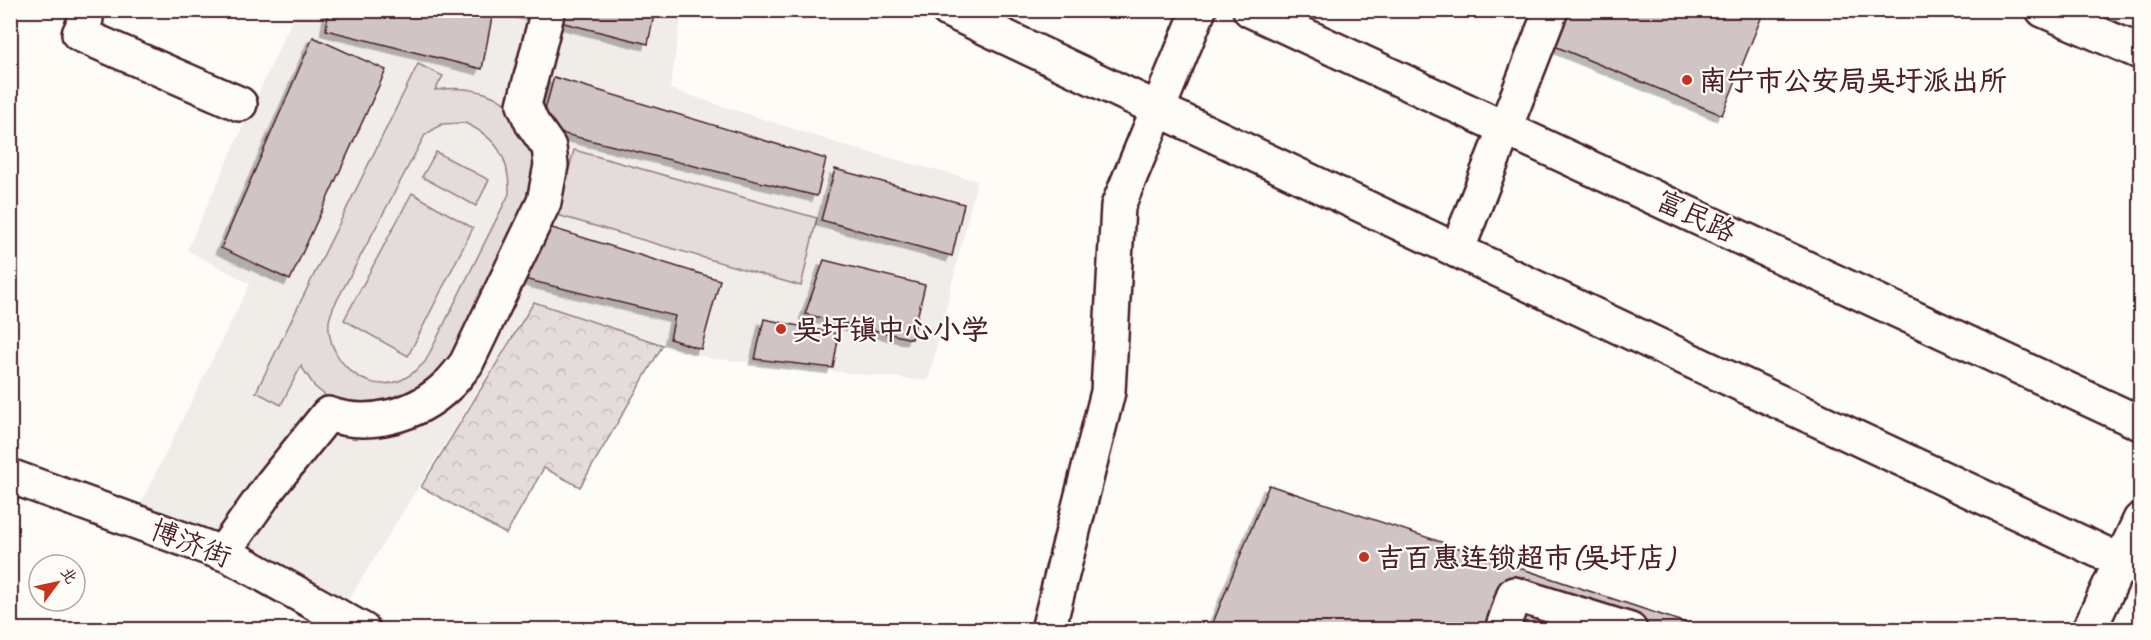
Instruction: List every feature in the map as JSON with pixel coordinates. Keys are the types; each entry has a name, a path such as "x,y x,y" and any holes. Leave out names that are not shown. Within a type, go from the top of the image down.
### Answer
{"main road":[{"path":"229,544 271,485 328,414 343,420 370,420 396,416 421,404 447,387 465,364 544,202 551,165 549,147 532,123 524,105 548,10"},
{"path":"948,10 1457,251 2131,565"},
{"path":"1048,630 1108,392 1118,206 1199,10"},
{"name":"富民路","path":"1250,10 2140,423"},
{"path":"1457,251 1551,10"},
{"path":"2043,10 2140,52"},
{"path":"80,19 240,104"},
{"name":"博济街","path":"10,476 230,556 363,630"},
{"path":"2089,630 2131,565 2140,520"},
{"path":"1502,630 1515,594 1630,630"}],"shaded area":[{"name":"吴圩镇中心小学","path":"296,11 682,11 670,89 852,148 977,181 928,381 708,358 533,301 343,609 138,509 250,284 187,250"}],"green space":[{"path":"418,64 443,76 435,90 455,88 475,90 495,97 511,109 542,168 462,358 413,401 340,407 315,387 301,366 281,405 256,392","holes":["465,123 486,135 504,160 509,181 509,194 425,362 399,381 386,384 372,383 360,378 340,360 334,348 329,322 333,308 425,135 442,124"]},
{"path":"574,150 817,218 801,286 557,215"},
{"path":"436,152 489,180 476,206 422,177"},
{"path":"412,193 473,228 408,356 344,320"},
{"path":"534,302 663,345 580,487 544,468 506,534 421,487"}],"building":[{"path":"329,10 493,12 482,69 326,30"},
{"path":"512,10 655,10 648,44"},
{"name":"南宁市公安局吴圩派出所","path":"1565,10 1749,10 1762,16 1722,115 1552,45"},
{"path":"313,37 386,70 290,280 221,248"},
{"path":"554,77 826,159 817,196 540,128"},
{"path":"835,169 964,204 952,256 821,220"},
{"path":"536,223 720,280 701,349 670,339 675,316 516,277"},
{"path":"824,260 925,285 912,339 805,314"},
{"path":"764,319 839,334 833,368 755,359"},
{"name":"吉百惠连锁超市(吴圩店)","path":"1269,485 1707,630 1210,630"}],"place":[{"name":"南宁市公安局吴圩派出所","path":"1687,80"},
{"name":"吴圩镇中心小学","path":"781,329"},
{"name":"吉百惠连锁超市(吴圩店)","path":"1364,557"}]}
